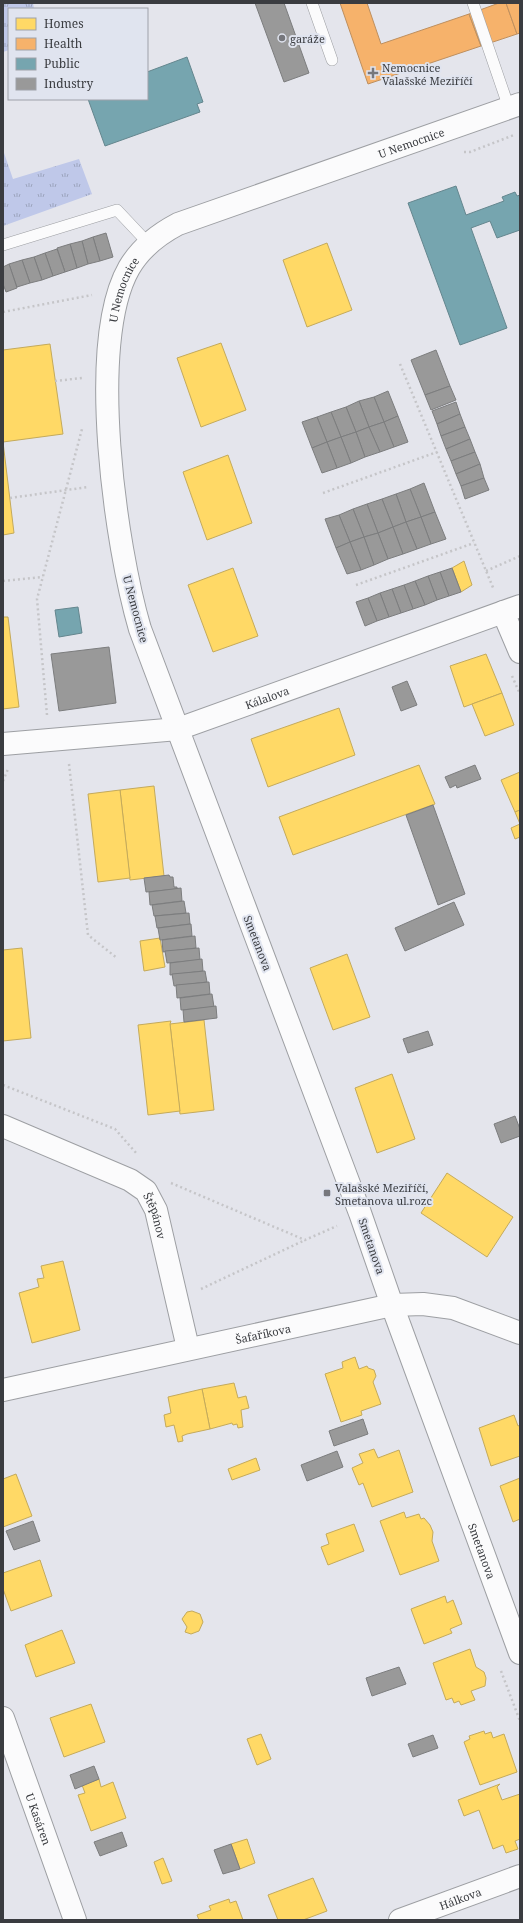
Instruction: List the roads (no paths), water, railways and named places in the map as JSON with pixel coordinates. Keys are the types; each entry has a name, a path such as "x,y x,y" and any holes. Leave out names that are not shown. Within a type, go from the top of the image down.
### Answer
{"street":[{"name":"U Nemocnice","path":"178,729 133,605 127,579 114,483 107,411 111,330 119,294 129,268 149,244 163,232 178,224 515,106"},
{"name":"Kálalova","path":"3,744 178,729 512,609"},
{"path":"512,609 520,652"},
{"name":"Smetanova","path":"178,729 360,1213 392,1305 520,1653"},
{"name":"Štěpánov","path":"3,1126 118,1174 146,1191 156,1210 188,1348"},
{"name":"Šafaříkova","path":"3,1390 188,1348 392,1305 423,1304 453,1308 520,1333"},
{"name":"U Kasáren","path":"3,1718 75,1920"},
{"name":"Hálkova","path":"400,1920 520,1876"}],"lane":[{"path":"312,3 332,60"},
{"path":"473,3 515,106"},
{"path":"3,245 117,210 149,244"}],"place":[{"name":"garáže","path":"282,38"},
{"name":"Nemocnice Valašské Meziříčí","path":"373,73"},
{"name":"Valašské Meziříčí, Smetanova ul.rozc","path":"327,1193"}]}
